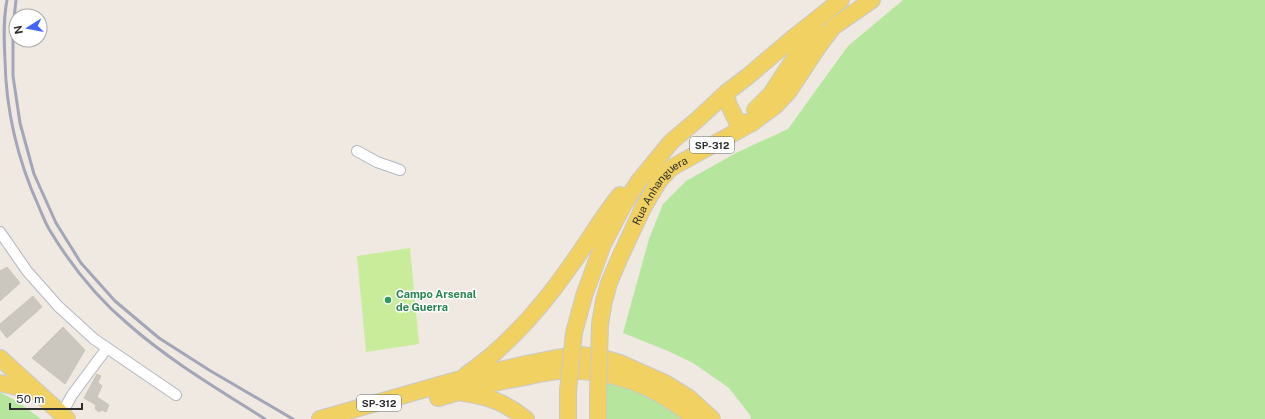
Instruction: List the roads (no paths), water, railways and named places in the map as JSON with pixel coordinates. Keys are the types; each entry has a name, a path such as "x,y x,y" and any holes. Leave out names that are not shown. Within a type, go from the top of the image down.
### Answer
{"main road":[{"name":"Rua Anhanguera","path":"568,419 568,391 574,333 584,296 603,244 624,204 639,181 671,142 726,93 841,0"},
{"path":"655,161 669,160 689,147 745,123 753,111 771,94 810,32 841,0"},
{"name":"Rua Anhanguera","path":"598,419 600,324 604,301 609,283 620,257 643,208 659,181 671,168 745,123 764,116 782,99 833,27 872,0"},
{"path":"726,93 728,103 745,123"},
{"name":"SP-312","path":"456,386 491,356 527,321 552,292 572,265 596,227 621,193 632,180 671,142"},
{"path":"456,386 526,364 582,355 606,359 665,383 689,398 712,419"},
{"path":"0,358 64,417"},
{"name":"SP-312","path":"355,419 456,386 496,382 556,371 581,372 618,377 644,386 672,401 695,419"},
{"path":"0,383 36,391"},
{"path":"456,386 498,401 514,409 526,419"},
{"name":"SP-312","path":"320,419 439,392"}],"street":[{"path":"357,151 377,162 400,170"},
{"path":"0,232 15,255 39,286 77,324 94,339 176,395"},
{"path":"64,417 72,395 107,348"}],"railway":[{"path":"7,0 4,23 4,45 8,98 14,135 25,172 49,229 85,280 95,292 128,324 177,362 265,419"},
{"path":"16,0 13,28 13,76 20,123 34,174 56,223 81,263 115,301 159,338 209,370 293,419"}],"place":[{"name":"Campo Arsenal de Guerra","path":"388,300"}]}
